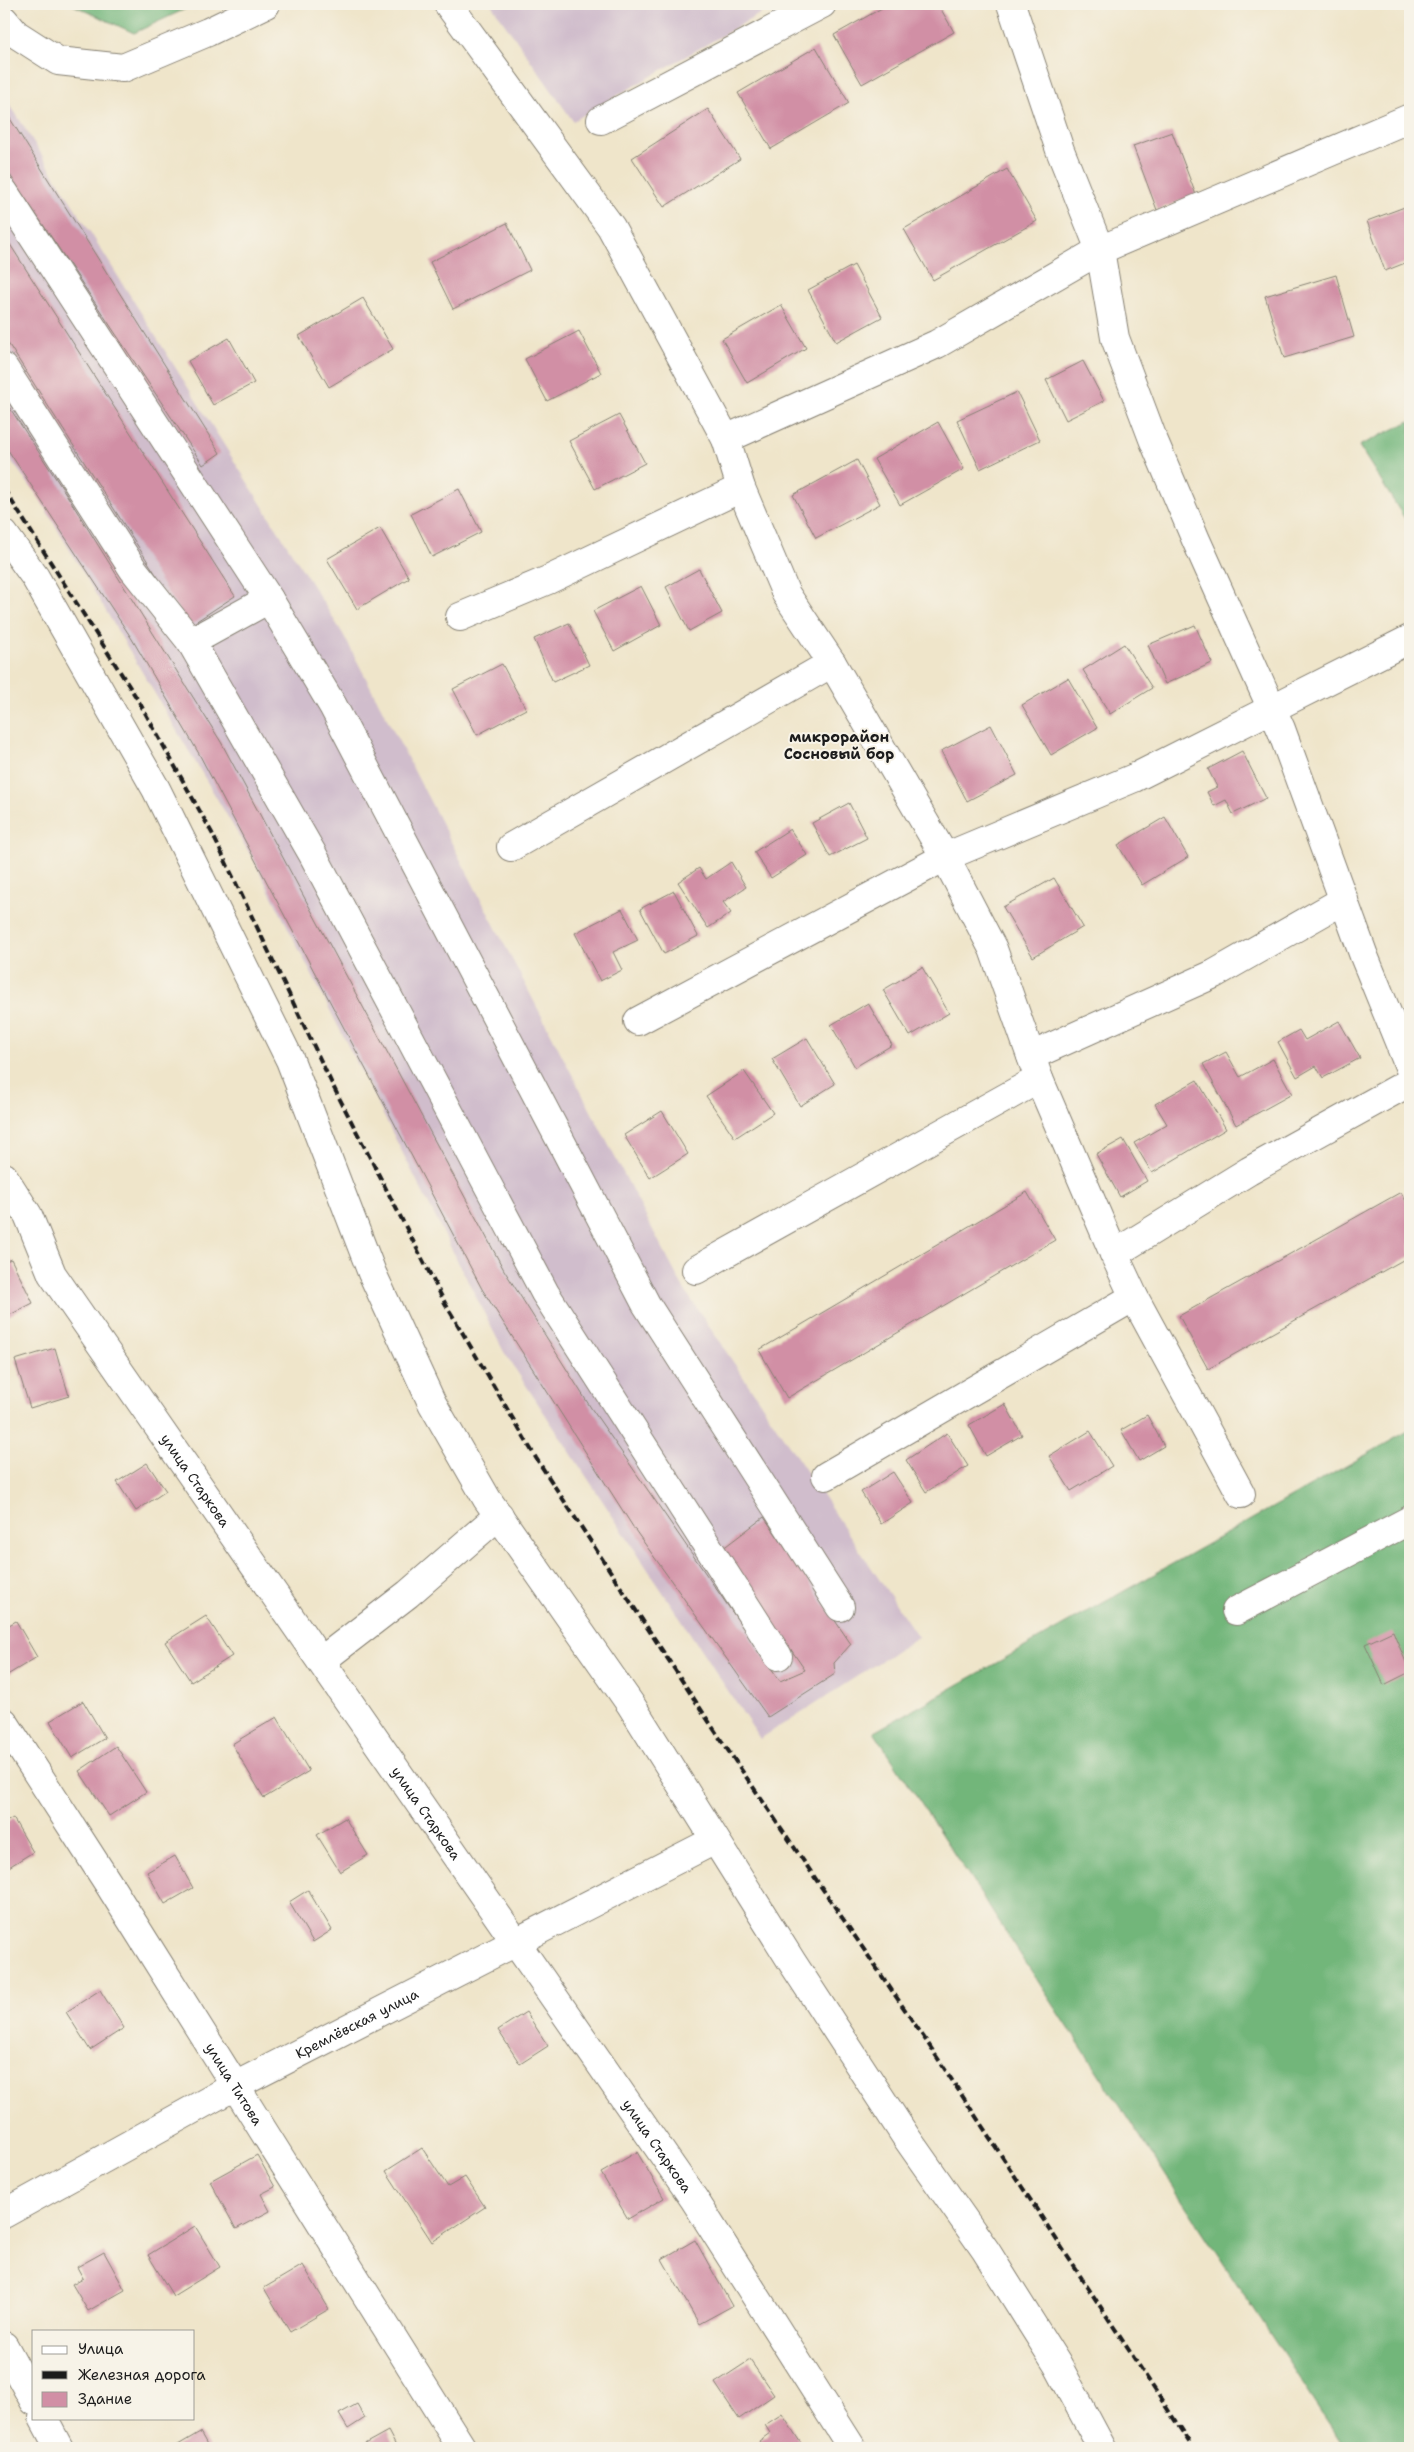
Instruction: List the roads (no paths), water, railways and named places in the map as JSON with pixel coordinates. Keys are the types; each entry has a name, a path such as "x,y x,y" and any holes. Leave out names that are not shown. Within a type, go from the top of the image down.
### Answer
{"street":[{"path":"4,20 16,34 58,61 123,68 208,32 266,4"},
{"path":"448,4 610,227 726,439 741,488 786,594 832,663 945,857 993,949 1035,1068 1114,1254 1134,1297 1241,1494"},
{"path":"601,120 822,4"},
{"path":"1011,4 1060,150 1100,250 1114,338 1192,531 1272,708 1410,1069"},
{"path":"726,439 937,344 1100,250 1410,118"},
{"path":"4,192 269,599 334,706 646,1304 840,1607"},
{"path":"4,368 133,569 191,642 312,854 545,1293 778,1656"},
{"path":"460,616 548,580 741,488"},
{"path":"4,534 35,577 156,789 290,1060 372,1273 432,1402 499,1515 631,1706 906,2137 986,2251 1057,2364 1102,2448"},
{"path":"191,642 269,599"},
{"path":"638,1021 945,857 1134,778 1410,639"},
{"path":"511,847 832,663"},
{"path":"696,1270 1035,1068 1214,974 1344,900"},
{"path":"1114,1254 1249,1171 1410,1082"},
{"name":"улица Старкова","path":"4,1177 28,1215 52,1274 694,2199 852,2448"},
{"path":"826,1476 1134,1297"},
{"path":"321,1662 408,1594 499,1515"},
{"path":"1236,1611 1410,1520"},
{"name":"улица Титова","path":"4,1722 462,2448"},
{"name":"Кремлёвская улица","path":"4,2214 235,2086 516,1944 715,1840"},
{"path":"4,2346 32,2398"},
{"path":"44,2420 59,2448"}],"railway":[{"path":"4,489 138,700 212,833 332,1084 445,1303 536,1458 721,1740 927,2042 1193,2448"}],"district":[{"name":"микрорайон Сосновый бор","path":"839,746"}]}
